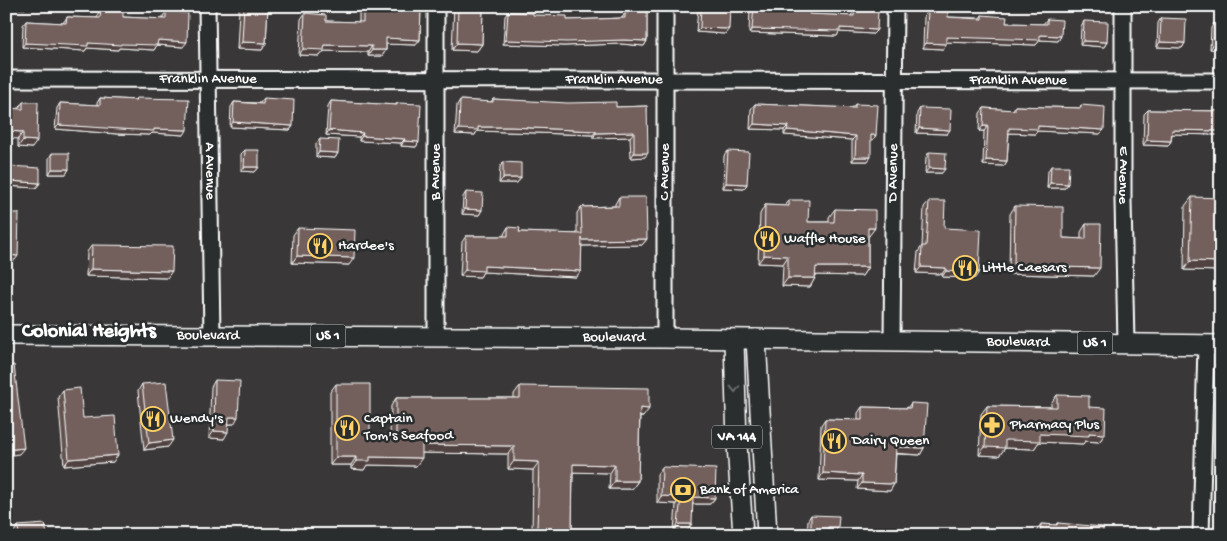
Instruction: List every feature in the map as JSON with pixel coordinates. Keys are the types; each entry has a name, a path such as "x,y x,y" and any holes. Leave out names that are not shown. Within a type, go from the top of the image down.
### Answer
{"main road":[{"name":"Boulevard","path":"6,335 665,338 1213,345"},
{"name":"VA 144","path":"756,339 767,535"},
{"name":"VA 144","path":"734,340 743,535"}],"street":[{"name":"A Avenue","path":"207,6 212,336"},
{"name":"B Avenue","path":"436,6 436,337"},
{"name":"C Avenue","path":"665,6 665,338"},
{"name":"D Avenue","path":"892,341 895,6"},
{"name":"E Avenue","path":"1123,6 1122,81 1126,343"},
{"name":"Franklin Avenue","path":"6,79 1221,81"},
{"path":"1201,535 1213,345"}],"building":[{"path":"244,6 268,6 266,43 242,42"},
{"path":"404,6 421,6 420,40 386,38 386,50 372,50 372,46 325,45 324,50 303,49 305,13 326,15 326,21 363,22 363,8 404,8"},
{"path":"458,6 483,6 482,44 457,43"},
{"path":"629,6 647,6 647,41 567,42 506,40 508,12 567,16 567,20 625,18 625,13 628,13"},
{"path":"701,6 730,6 729,29 700,28"},
{"path":"754,6 810,6 809,14 854,16 855,9 878,10 877,30 840,28 840,31 752,29"},
{"path":"101,9 123,10 123,17 166,19 166,12 188,13 187,42 158,40 157,45 88,43 88,46 25,43 26,21 66,23 67,17 100,18"},
{"path":"928,11 948,12 948,17 982,19 982,15 1007,17 1006,23 1047,24 1047,19 1062,20 1061,36 1040,35 1040,40 946,37 946,44 926,43"},
{"path":"1161,18 1186,19 1185,43 1160,42"},
{"path":"1084,21 1108,22 1107,42 1083,41"},
{"path":"1214,23 1221,23 1221,45 1213,45"},
{"path":"100,98 136,100 136,98 189,99 187,130 154,129 154,131 59,125 60,103 100,105"},
{"path":"264,98 294,100 293,126 233,122 234,102 263,104"},
{"path":"493,99 568,103 616,102 616,107 647,106 648,153 634,153 634,132 596,133 596,131 511,127 478,127 478,130 459,129 460,100 493,102"},
{"path":"331,101 397,105 397,103 421,104 419,142 404,141 405,139 362,136 363,133 329,130"},
{"path":"23,102 38,102 37,141 23,140 23,132 6,131 6,108 23,109"},
{"path":"755,104 855,108 855,104 878,105 876,135 871,135 871,157 855,157 856,136 787,130 788,126 754,124"},
{"path":"1081,105 1105,107 1104,130 1038,126 1038,129 1009,128 1007,161 986,160 988,126 983,126 984,108 1015,110 1015,106 1081,108"},
{"path":"920,108 951,109 950,130 919,128"},
{"path":"1148,110 1221,111 1221,131 1172,130 1171,141 1147,140"},
{"path":"320,139 339,140 338,153 319,152"},
{"path":"245,150 259,150 259,167 244,167"},
{"path":"728,151 749,152 747,184 726,183"},
{"path":"929,152 946,153 945,169 929,168"},
{"path":"52,153 69,153 69,169 52,169"},
{"path":"503,162 521,163 521,178 503,178"},
{"path":"9,166 40,168 40,183 8,181"},
{"path":"1051,166 1069,166 1068,184 1050,183"},
{"path":"466,192 483,193 482,210 465,209"},
{"path":"619,197 646,197 647,239 582,240 582,238 581,271 484,266 484,271 465,270 466,236 508,236 508,227 520,228 519,232 582,234 581,207 619,206"},
{"path":"1192,197 1221,198 1221,262 1190,261"},
{"path":"789,200 809,200 808,222 834,222 835,209 875,210 875,228 868,228 868,267 816,267 815,278 788,278 788,256 764,255 765,205 789,206"},
{"path":"929,201 945,201 944,228 981,230 979,272 946,271 946,268 921,267 922,246 926,246"},
{"path":"1015,206 1063,207 1063,238 1086,239 1086,224 1101,224 1100,268 1014,266"},
{"path":"6,213 19,213 18,256 6,255"},
{"path":"298,228 355,230 354,258 297,256"},
{"path":"92,245 173,246 172,271 91,269"},
{"path":"14,365 24,448 6,450 6,366"},
{"path":"215,380 240,381 238,417 229,417 228,432 214,431"},
{"name":"Wendy's","path":"166,382 173,440 149,443 142,384"},
{"path":"336,384 370,384 370,435 396,435 396,398 520,398 520,386 649,388 649,409 640,408 638,481 615,481 615,465 573,464 572,530 537,530 539,462 514,461 514,446 422,445 422,458 370,457 370,461 356,461 356,457 336,457"},
{"path":"80,388 83,418 115,416 118,455 69,459 63,390"},
{"path":"1057,395 1089,396 1089,407 1106,408 1105,434 1089,433 1089,436 1040,434 1040,441 1005,440 1005,448 985,447 987,406 1057,407"},
{"path":"911,403 927,404 924,448 896,447 894,484 862,483 862,475 823,473 825,419 862,420 862,407 910,408"},
{"path":"662,467 716,469 715,498 693,497 692,524 678,524 681,497 661,496"},
{"path":"811,515 839,516 838,527 828,527 828,535 811,535"},
{"path":"1058,523 1103,527 1103,535 1040,535 1041,524 1057,525"},
{"path":"45,524 47,535 19,535 18,526"},
{"path":"854,532 875,534 875,535 854,535"},
{"path":"495,533 514,534 514,535 494,535"}],"place":[{"name":"Waffle House","path":"767,239"},
{"name":"Hardee's","path":"320,246"},
{"name":"Little Caesars","path":"965,268"},
{"name":"Wendy's","path":"153,419"},
{"name":"Pharmacy Plus","path":"992,425"},
{"name":"Captain Tom's Seafood","path":"347,428"},
{"name":"Dairy Queen","path":"834,441"},
{"name":"Bank of America","path":"683,490"}],"district":[{"name":"Colonial Heights","path":"89,332"}]}
